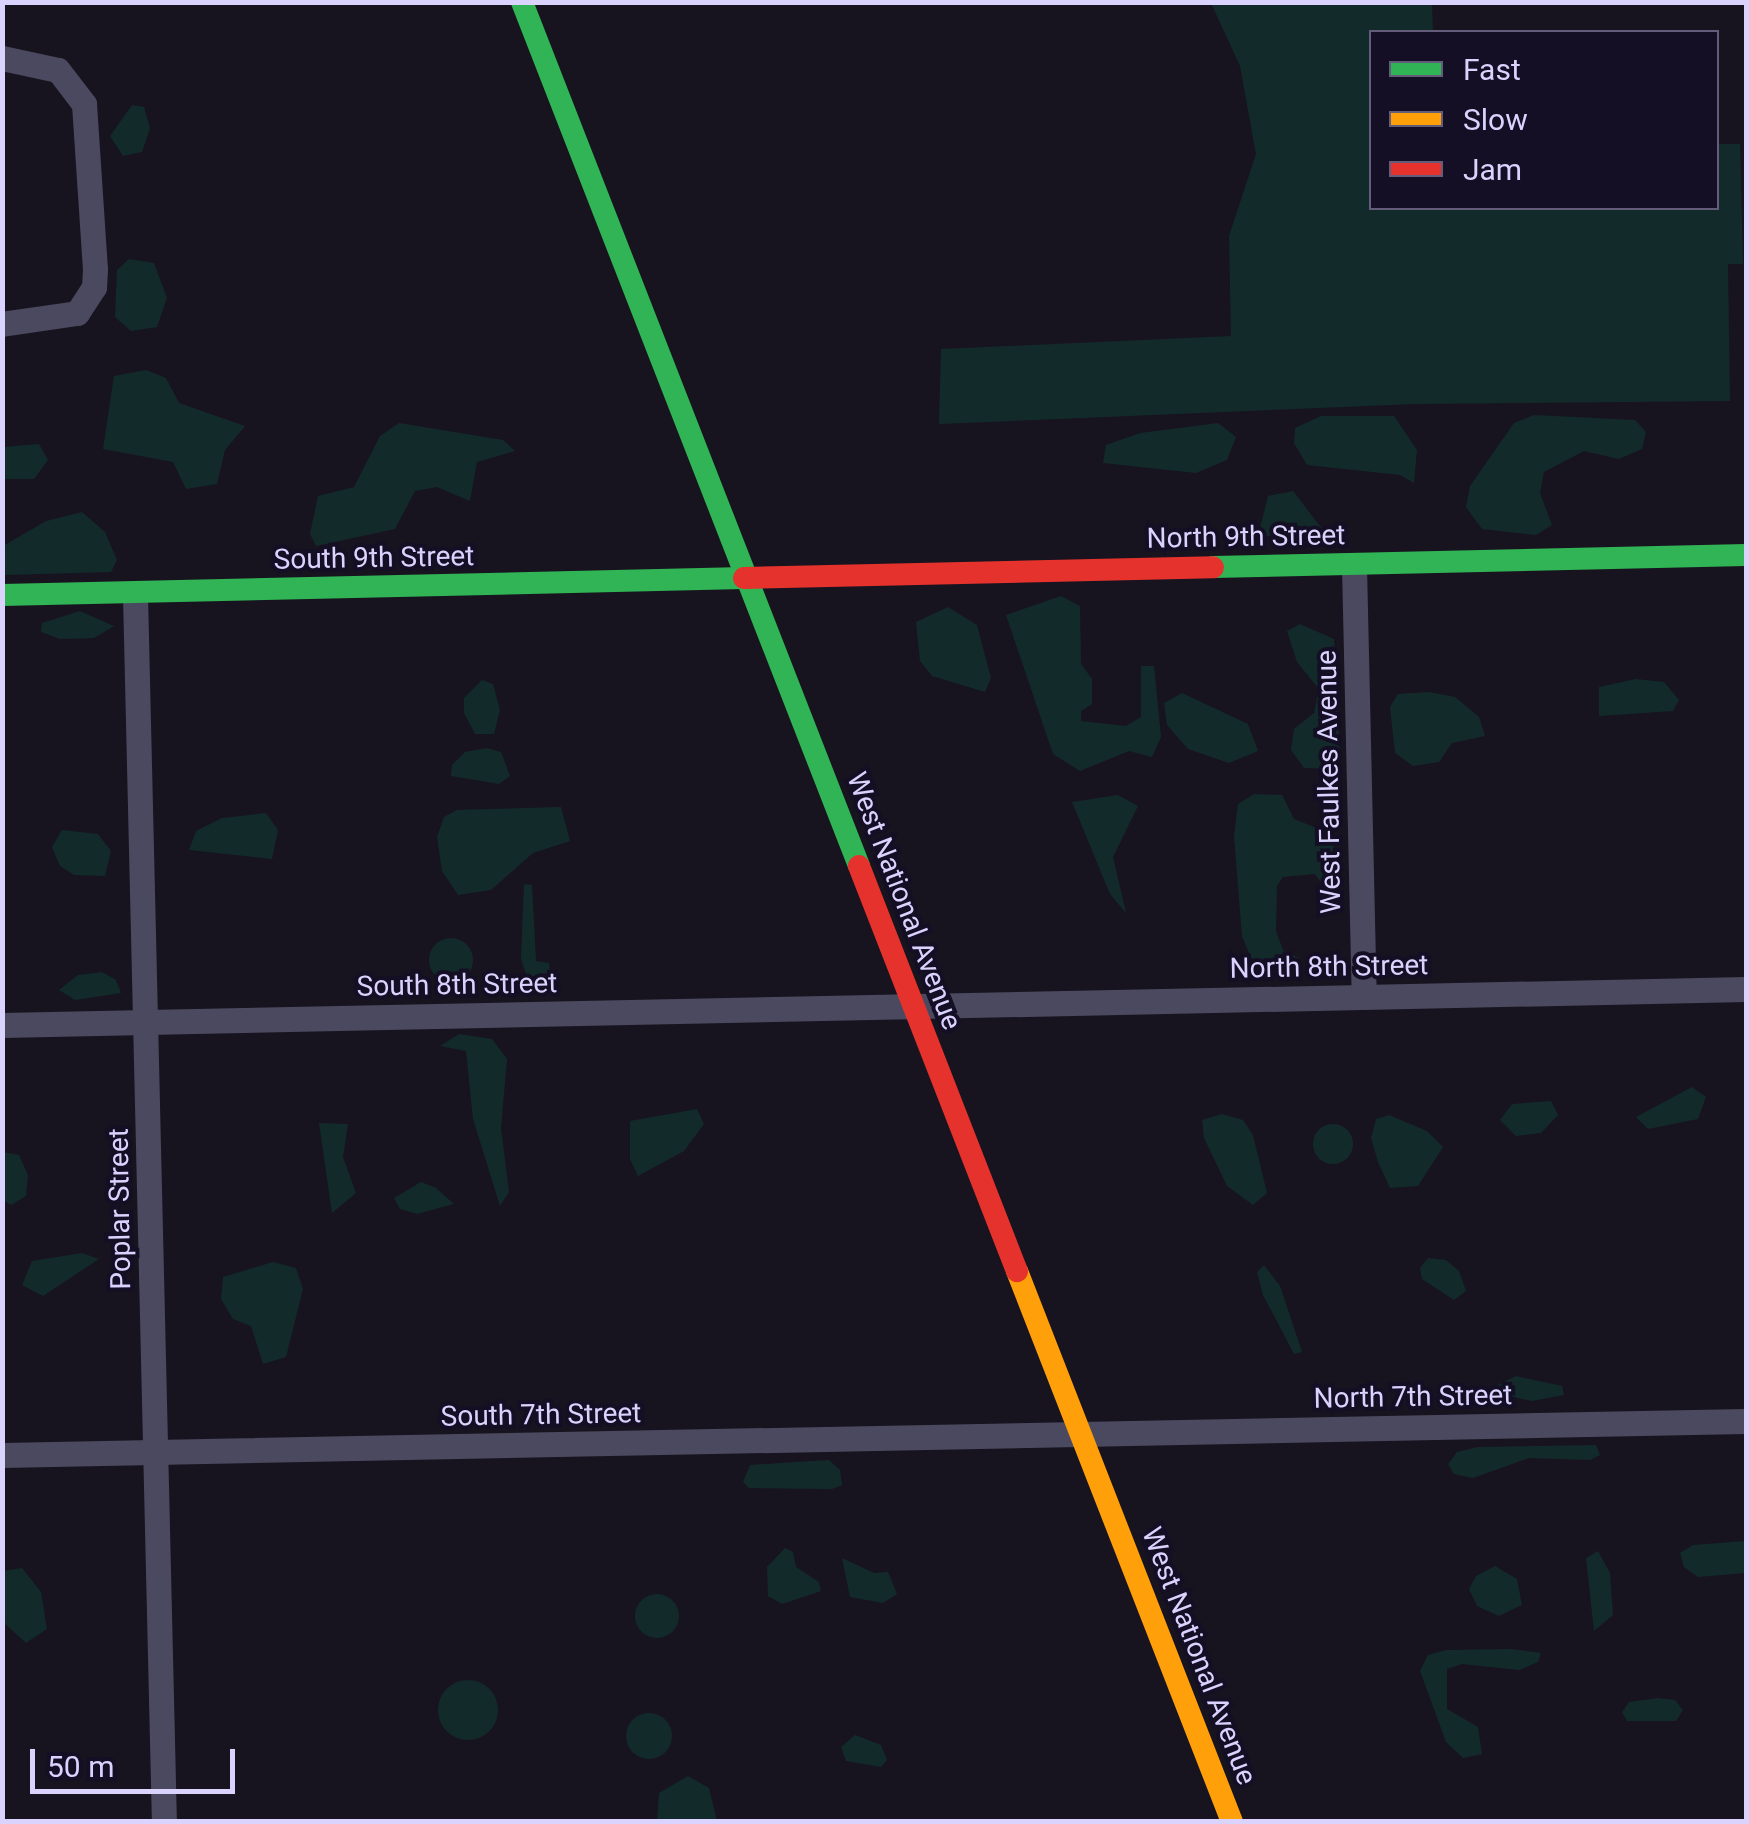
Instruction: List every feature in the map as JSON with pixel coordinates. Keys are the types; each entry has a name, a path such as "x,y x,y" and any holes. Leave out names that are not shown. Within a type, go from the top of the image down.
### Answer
{"main road":[{"name":"West National Avenue","path":"522,2 1232,1822"},
{"name":"North 9th Street","path":"746,578 1746,555"},
{"name":"South 9th Street","path":"2,595 746,578"}],"street":[{"path":"2,58 58,70 84,104 95,269 94,287 77,313 2,324"},
{"name":"West Faulkes Avenue","path":"1354,566 1364,996"},
{"name":"Poplar Street","path":"135,594 164,1822"},
{"name":"North 8th Street","path":"912,1005 1746,989"},
{"name":"South 8th Street","path":"2,1025 912,1005"},
{"name":"North 7th Street","path":"1080,1434 1746,1422"},
{"name":"South 7th Street","path":"2,1455 1080,1434"}],"green space":[{"path":"1211,3 1432,3 1433,30 1369,30 1369,210 1719,210 1719,144 1740,144 1743,264 1728,264 1730,401 1415,404 939,424 941,349 1231,336 1229,236 1256,154 1240,66"},
{"path":"132,105 144,107 150,128 142,152 123,156 110,136"},
{"path":"129,259 154,263 167,298 157,327 131,331 115,317 117,270"},
{"path":"146,370 166,378 179,403 245,426 225,450 217,484 186,489 173,462 103,449 114,376"},
{"path":"1534,415 1635,420 1646,432 1642,449 1619,459 1584,451 1544,472 1540,493 1552,525 1536,535 1482,529 1466,507 1470,486 1514,423"},
{"path":"1321,416 1394,416 1417,450 1414,483 1400,475 1307,465 1294,443 1295,428"},
{"path":"399,423 503,440 515,451 477,462 470,501 437,487 415,491 395,529 316,546 310,534 318,496 354,487 380,436"},
{"path":"1218,423 1236,437 1227,460 1196,473 1103,463 1106,445 1140,433"},
{"path":"39,444 48,460 34,479 3,479 3,447"},
{"path":"1293,491 1323,530 1310,539 1277,541 1259,532 1268,496"},
{"path":"82,512 105,532 117,560 111,572 3,575 3,546 46,521"},
{"path":"1061,596 1080,606 1081,664 1092,679 1092,704 1081,711 1081,721 1126,726 1141,717 1141,666 1154,666 1161,737 1152,757 1129,751 1080,771 1053,754 1006,615"},
{"path":"948,607 977,625 991,678 985,692 932,676 920,661 916,622"},
{"path":"80,611 114,626 94,638 60,639 41,632 42,623"},
{"path":"1300,624 1334,639 1340,759 1332,769 1304,768 1291,750 1294,729 1314,713 1319,689 1297,662 1287,631"},
{"path":"1636,679 1664,682 1679,700 1673,711 1599,716 1599,687"},
{"path":"482,680 493,684 500,710 494,734 475,734 464,713 464,698"},
{"path":"1429,692 1455,697 1479,717 1485,736 1452,743 1439,762 1413,766 1395,753 1390,707 1398,694"},
{"path":"1182,693 1248,724 1258,751 1229,763 1188,749 1167,725 1164,703"},
{"path":"487,748 501,752 510,776 499,784 451,776 452,765 465,752"},
{"path":"1254,794 1282,795 1294,819 1332,834 1339,907 1315,874 1283,877 1277,886 1276,931 1283,950 1299,958 1298,966 1251,958 1242,936 1234,837 1238,804"},
{"path":"1118,795 1138,806 1113,857 1126,913 1110,894 1072,802"},
{"path":"561,807 570,841 533,853 491,890 458,895 442,871 437,837 444,817 457,810"},
{"path":"266,813 278,830 272,859 189,850 196,831 222,818"},
{"path":"62,830 98,834 111,851 105,876 74,875 60,866 52,847"},
{"path":"524,884 532,885 536,961 549,963 550,974 527,977 521,959"},
{"path":"451,938 466,945 473,960 466,975 451,982 436,975 429,960 436,945"},
{"path":"102,972 116,980 121,993 75,1000 59,990 78,975"},
{"path":"459,1034 492,1039 507,1059 501,1128 509,1192 500,1206 473,1119 466,1051 440,1046"},
{"path":"1692,1087 1706,1097 1698,1119 1648,1129 1636,1117"},
{"path":"1551,1101 1558,1115 1541,1133 1516,1136 1500,1120 1512,1104"},
{"path":"697,1109 704,1124 684,1151 638,1176 630,1159 630,1121"},
{"path":"1222,1114 1243,1120 1253,1135 1267,1193 1253,1205 1227,1186 1204,1138 1202,1120"},
{"path":"1389,1115 1427,1131 1443,1147 1418,1186 1390,1188 1378,1162 1371,1138 1376,1119"},
{"path":"319,1123 348,1124 343,1157 356,1193 332,1213"},
{"path":"1333,1124 1347,1130 1353,1144 1347,1158 1333,1164 1319,1158 1313,1144 1319,1130"},
{"path":"3,1152 19,1155 28,1175 26,1196 11,1205 3,1200"},
{"path":"421,1182 436,1188 454,1204 417,1214 400,1209 394,1198"},
{"path":"82,1253 99,1259 43,1296 22,1285 32,1261"},
{"path":"1428,1258 1446,1260 1459,1271 1466,1291 1454,1300 1422,1279 1420,1268"},
{"path":"273,1262 296,1268 303,1289 286,1357 263,1364 251,1326 233,1319 221,1299 223,1277"},
{"path":"1264,1265 1280,1286 1302,1352 1294,1354 1263,1295 1257,1272"},
{"path":"1516,1376 1562,1386 1564,1395 1532,1401 1485,1391"},
{"path":"1596,1445 1600,1455 1590,1460 1529,1458 1473,1478 1454,1474 1448,1464 1457,1452 1478,1447"},
{"path":"829,1460 840,1470 842,1485 832,1489 749,1488 743,1482 750,1465"},
{"path":"1746,1541 1746,1573 1698,1577 1684,1567 1680,1553 1693,1545"},
{"path":"785,1548 793,1552 796,1567 819,1582 821,1591 782,1604 768,1596 767,1567"},
{"path":"1598,1551 1610,1573 1613,1615 1594,1631 1586,1558"},
{"path":"842,1558 874,1573 888,1572 897,1594 883,1603 850,1597"},
{"path":"1495,1566 1517,1579 1522,1605 1499,1616 1477,1606 1469,1589 1476,1576"},
{"path":"22,1568 41,1592 47,1629 26,1643 3,1622 3,1571"},
{"path":"657,1594 673,1600 679,1616 673,1632 657,1638 641,1632 635,1616 641,1600"},
{"path":"1512,1649 1541,1653 1538,1662 1519,1670 1462,1664 1447,1669 1447,1709 1478,1727 1482,1754 1463,1758 1446,1742 1420,1671 1428,1655 1446,1650"},
{"path":"468,1680 489,1689 498,1710 489,1731 468,1740 447,1731 438,1710 447,1689"},
{"path":"1675,1700 1683,1710 1676,1721 1627,1721 1622,1712 1629,1702"},
{"path":"649,1713 665,1720 672,1736 665,1752 649,1759 633,1752 626,1736 633,1720"},
{"path":"855,1735 881,1745 887,1760 881,1767 846,1761 841,1747"},
{"path":"688,1776 709,1788 717,1821 657,1821 659,1793"}],"traffic: fast":[{"path":"522,2 859,866"},
{"path":"1213,567 1746,555"},
{"path":"2,595 744,578"}],"traffic: slow":[{"path":"1017,1271 1232,1822"}],"traffic: jam":[{"path":"744,578 1213,567"},
{"path":"859,866 1017,1271"}]}
